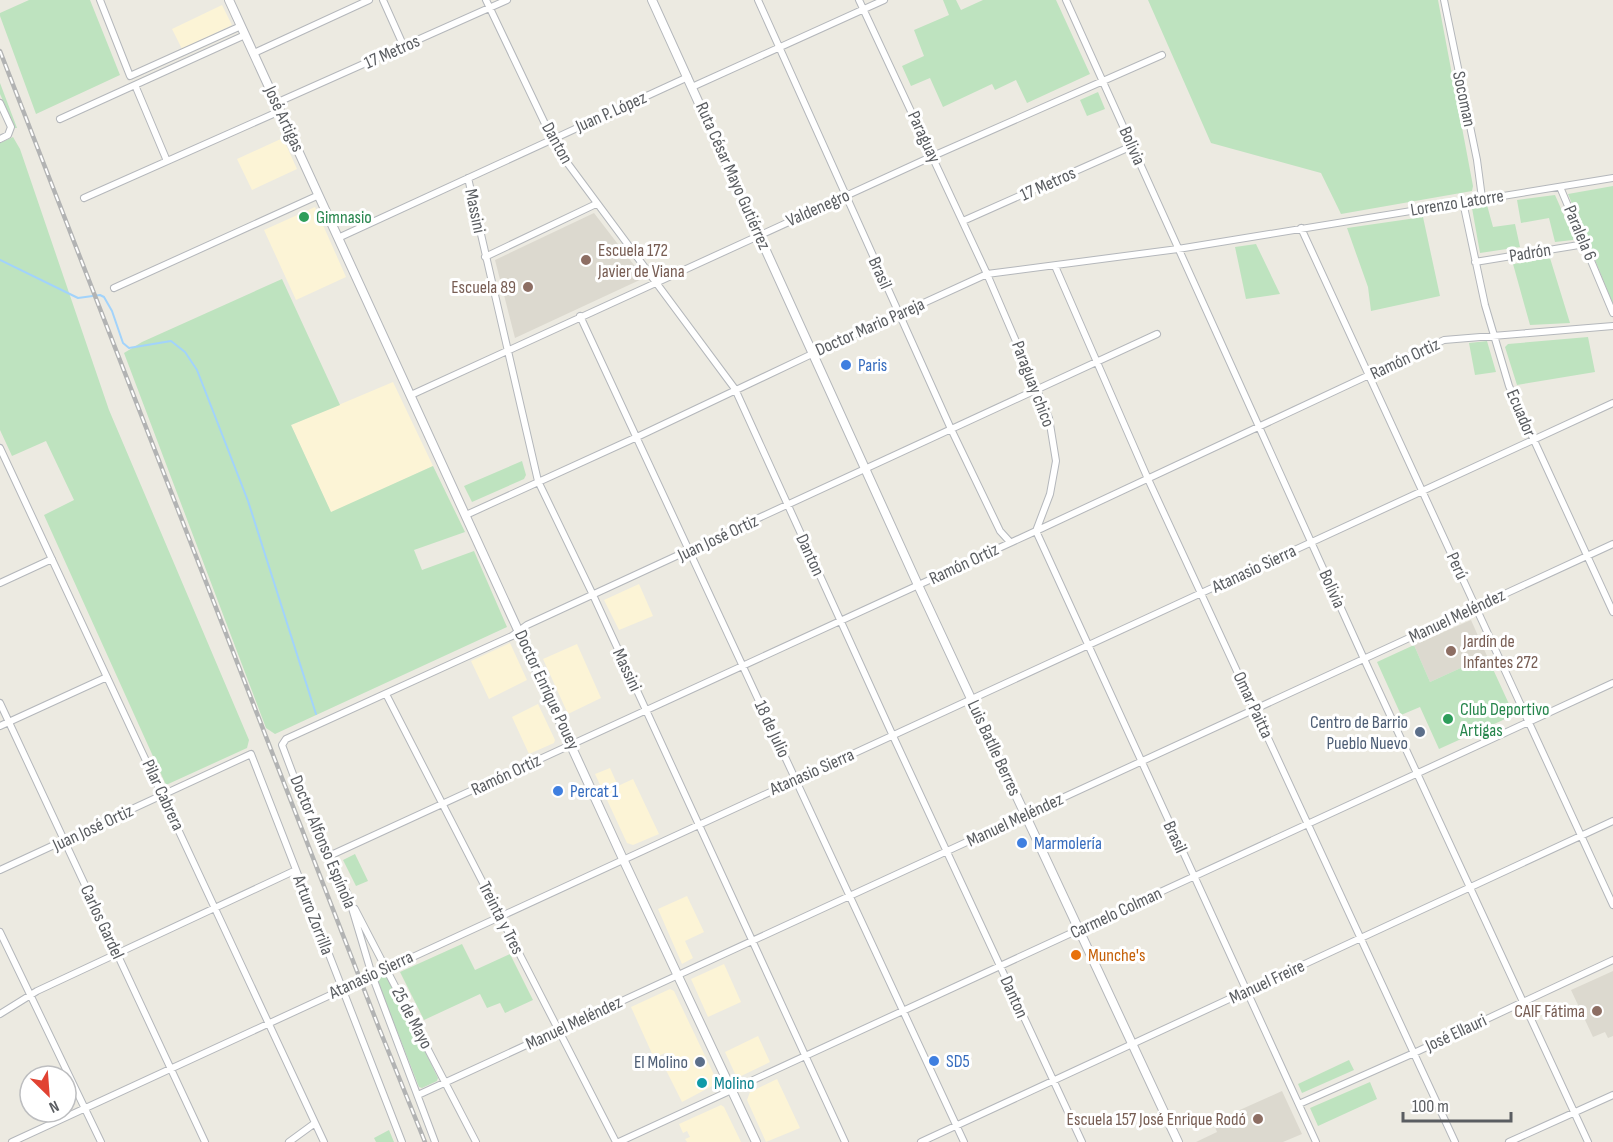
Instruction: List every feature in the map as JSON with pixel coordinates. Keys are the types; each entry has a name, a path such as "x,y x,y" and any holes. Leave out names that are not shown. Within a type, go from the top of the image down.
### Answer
{"street":[{"path":"100,0 130,76 241,26"},
{"name":"José Artigas","path":"229,0 338,238"},
{"path":"254,53 369,0"},
{"path":"383,0 404,47"},
{"name":"Danton","path":"486,0 557,149 735,389 892,736 1082,1142"},
{"name":"17 Metros","path":"276,103 507,0"},
{"name":"Ruta César Mayo Gutiérrez","path":"652,0 812,354"},
{"name":"Brasil","path":"758,0 951,429 1000,531 1010,542"},
{"name":"Paraguay","path":"859,0 987,274"},
{"path":"692,87 884,0"},
{"name":"Bolivia","path":"1066,0 1364,659 1588,1142"},
{"name":"Socoman","path":"1444,0 1477,160 1482,198"},
{"path":"60,118 245,35"},
{"name":"Valdenegro","path":"411,395 933,156 1162,55"},
{"name":"Juan P. López","path":"338,238 688,77"},
{"path":"135,85 167,162"},
{"path":"0,103 10,131 8,135 0,139"},
{"path":"84,198 280,111"},
{"name":"17 Metros","path":"963,222 1132,146"},
{"name":"Massini","path":"468,178 538,482 593,595 845,1142"},
{"name":"Lorenzo Latorre","path":"1301,228 1613,178"},
{"name":"Paralela 6","path":"1560,187 1613,313"},
{"path":"114,288 319,195"},
{"name":"Ecuador","path":"1463,202 1485,305 1509,386 1613,612"},
{"path":"485,257 596,204"},
{"name":"Doctor Mario Pareja","path":"466,515 987,274 1178,249 1301,228"},
{"name":"Perú","path":"1301,228 1613,905"},
{"name":"Doctor Enrique Pouey","path":"338,238 623,859 756,1142"},
{"name":"Padrón","path":"1475,262 1585,244"},
{"name":"Omar Paitta","path":"1054,266 1148,479 1455,1142"},
{"name":"Paraguay chico","path":"987,274 1038,390 1049,418 1055,444 1056,461 1050,494 1035,531"},
{"name":"18 de Julio","path":"580,316 691,550 795,780 964,1142"},
{"name":"Ramón Ortiz","path":"329,856 1148,479 1444,340 1613,326"},
{"name":"Juan José Ortiz","path":"282,745 286,739 300,732 512,636 519,630 593,595 1157,334"},
{"name":"Luis Batlle Berres","path":"812,354 1178,1142"},
{"name":"Atanasio Sierra","path":"12,1142 1613,402"},
{"name":"Pilar Cabrera","path":"0,449 324,1142"},
{"name":"Brasil","path":"1035,531 1316,1142"},
{"name":"Manuel Meléndez","path":"418,1095 1613,544"},
{"path":"0,584 52,559"},
{"path":"0,726 107,677"},
{"name":"Carmelo Colman","path":"617,1142 1613,683"},
{"name":"Treinta y Tres","path":"386,694 617,1142"},
{"name":"Carlos Gardel","path":"0,703 204,1142"},
{"name":"Doctor Alfonso Espínola","path":"282,745 305,806 348,895 372,975 435,1142"},
{"name":"Juan José Ortiz","path":"0,870 250,754"},
{"name":"Arturo Zorrilla","path":"250,754 402,1142"},
{"name":"Manuel Freire","path":"921,1142 1613,821"},
{"path":"0,1014 30,995 296,870"},
{"name":"25 de Mayo","path":"348,895 476,1142"},
{"path":"0,932 101,1142"},
{"name":"José Ellauri","path":"1299,1104 1613,960"},
{"path":"1509,1142 1613,1095"},
{"path":"289,1142 315,1123"}],"shaded area":[{"path":"222,5 232,25 182,49 172,29"},
{"path":"283,138 297,169 252,190 237,159"},
{"path":"315,207 346,277 296,300 264,230"},
{"name":"Escuela 172 Javier de Viana","path":"594,213 644,278 515,338 495,260"},
{"path":"393,382 433,466 331,513 291,425"},
{"path":"639,584 653,616 619,630 604,600"},
{"name":"Jardín de Infantes 272","path":"1471,620 1487,656 1430,682 1414,645"},
{"path":"510,643 527,680 489,699 471,661"},
{"path":"577,644 601,698 568,714 543,659"},
{"path":"538,704 555,740 554,743 529,754 512,717"},
{"path":"610,768 618,786 633,779 659,834 633,845 627,843 595,774"},
{"path":"687,896 704,932 685,941 693,958 682,964 658,909"},
{"path":"724,964 741,1002 708,1017 691,979"},
{"name":"CAIF Fátima","path":"1613,971 1613,1036 1608,1038 1605,1032 1593,1037 1571,990"},
{"path":"670,989 674,991 718,1083 682,1102 664,1066 669,1063 665,1053 654,1058 631,1007"},
{"path":"758,1036 770,1062 737,1078 725,1052"},
{"path":"777,1079 800,1128 766,1142 747,1100 750,1092"},
{"name":"Escuela 157 José Enrique Rodó","path":"1282,1091 1302,1134 1283,1142 1196,1142 1217,1132 1213,1122"},
{"path":"721,1105 741,1142 687,1142 685,1139 690,1137 687,1131 683,1133 679,1124"}],"green space":[{"path":"29,0 90,0 120,75 36,114 0,16 0,13"},
{"path":"943,0 956,0 961,10 983,0 1056,0 1090,74 1027,103 1016,80 995,90 992,84 943,107 930,78 911,86 902,66 924,56 914,30 949,15"},
{"path":"1148,0 1438,0 1473,186 1472,191 1341,214 1321,173 1211,143"},
{"path":"0,83 17,128 0,94"},
{"path":"1098,92 1105,109 1087,116 1080,100"},
{"path":"13,137 20,149 109,410 249,740 247,748 166,785 44,515 74,500 46,441 12,456 0,430 0,143"},
{"path":"1613,186 1613,304 1568,194"},
{"path":"1555,195 1573,240 1555,242 1549,218 1521,223 1517,200"},
{"path":"1487,205 1493,227 1515,224 1520,247 1480,253 1472,208"},
{"path":"1423,217 1440,296 1371,311 1368,287 1347,228"},
{"path":"1256,244 1280,294 1246,299 1235,247"},
{"path":"1550,258 1570,323 1530,325 1513,264"},
{"path":"282,279 340,405 291,425 331,512 433,466 465,532 414,550 422,570 474,551 507,627 275,734 266,728 124,353 142,342"},
{"path":"1588,337 1595,372 1517,385 1505,347 1508,344"},
{"path":"1487,341 1496,372 1475,375 1469,343"},
{"path":"522,461 526,475 524,479 472,502 464,486"},
{"path":"1414,645 1430,682 1487,656 1514,715 1439,749 1420,707 1401,715 1377,662"},
{"path":"355,854 368,881 356,886 343,860"},
{"path":"462,944 475,970 510,954 533,1000 505,1013 500,1003 487,1008 480,994 424,1020 400,972"},
{"path":"384,974 387,975 438,1078 437,1081 422,1088 419,1087 377,980"},
{"path":"1349,1060 1354,1070 1302,1093 1298,1084"},
{"path":"1370,1082 1377,1099 1318,1126 1310,1108"},
{"path":"389,1130 394,1142 376,1142 374,1138"}],"waterway":[{"path":"0,260 78,298 100,295 104,297 112,311 123,343 129,348 171,341 185,352 197,370 248,501 316,714"}],"railway":[{"path":"0,51 425,1142"}],"place":[{"name":"Gimnasio","path":"304,217"},
{"name":"Escuela 172 Javier de Viana","path":"586,260"},
{"name":"Escuela 89","path":"528,287"},
{"name":"Paris","path":"846,365"},
{"name":"Jardín de Infantes 272","path":"1451,651"},
{"name":"Club Deportivo Artigas","path":"1448,719"},
{"name":"Centro de Barrio Pueblo Nuevo","path":"1420,732"},
{"name":"Percat 1","path":"558,791"},
{"name":"Marmolería","path":"1022,843"},
{"name":"Munche's","path":"1076,955"},
{"name":"CAIF Fátima","path":"1597,1011"},
{"name":"SD5","path":"934,1061"},
{"name":"El Molino","path":"700,1062"},
{"name":"Molino","path":"702,1083"},
{"name":"Escuela 157 José Enrique Rodó","path":"1258,1119"}]}
